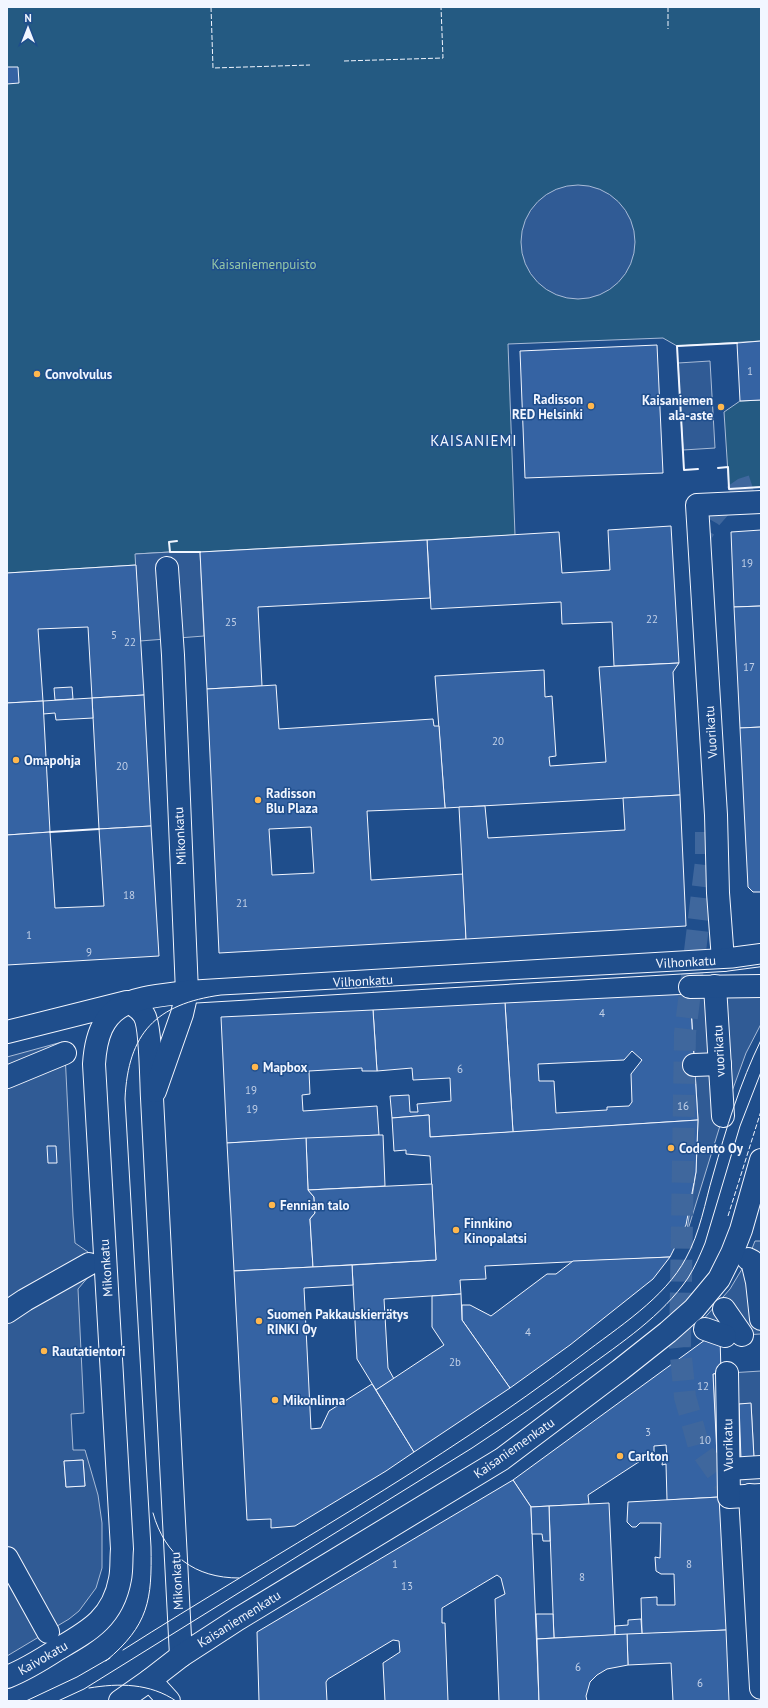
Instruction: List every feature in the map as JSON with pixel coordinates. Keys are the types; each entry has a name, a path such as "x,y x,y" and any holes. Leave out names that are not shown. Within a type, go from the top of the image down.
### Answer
{"street":[{"name":"Vuorikatu","path":"723,960 718,893 716,815 697,505 761,502"},
{"name":"Mikonkatu","path":"152,1098 182,1014 187,992 172,639 167,568"},
{"path":"723,960 760,976"},
{"name":"Vilhonkatu","path":"7,1032 127,1002 187,992 723,960"},
{"path":"690,987 715,986 760,976"},
{"name":"vuorikatu","path":"715,986 723,1116"},
{"name":"Mikonkatu","path":"80,1637 98,1623 107,1611 113,1602 120,1579 122,1549 94,1064 97,1038 103,1025 111,1013 127,1002 138,1007 145,1016 148,1028 181,1656"},
{"path":"7,1077 65,1053"},
{"path":"694,1065 720,1064"},
{"name":"Kaisaniemenkatu","path":"181,1656 251,1611 502,1459 668,1332 694,1309 719,1279 732,1253 741,1230 761,1160"},
{"path":"748,1259 752,1261 759,1282 760,1310"},
{"path":"7,1312 25,1300 89,1264"},
{"path":"705,1329 734,1335 724,1309"},
{"name":"Vuorikatu","path":"727,1373 729,1497 755,1495 752,1528 761,1688"},
{"path":"729,1469 761,1467"},
{"path":"7,1558 48,1632"},
{"name":"Kaivokatu","path":"7,1678 22,1672 80,1637"},
{"path":"120,1701 181,1656"},
{"path":"150,1680 169,1701"}],"green space":[{"name":"Kaisaniemenpuisto","path":"7,7 761,7 761,341 677,346 663,338 508,344 515,535 200,552 136,554 136,565 7,573"},
{"path":"761,400 761,487 729,489 724,412 740,401"}],"shaded area":[{"path":"578,185 600,189 618,202 631,220 635,242 631,264 618,282 600,295 578,299 556,295 538,282 525,264 521,242 525,220 538,202 556,189"},
{"path":"710,361 715,448 683,450 678,363"},
{"path":"200,552 204,636 140,641 135,554"},
{"path":"761,975 761,1024 746,1053 723,1116 686,1236 696,1172 698,1120 690,987"},
{"name":"Rautatientori","path":"62,1042 64,1044 75,1243 88,1252 89,1276 78,1289 84,1413 71,1414 73,1450 85,1450 98,1495 102,1523 102,1568 96,1588 79,1611 69,1619 7,1656 7,1057","holes":["83,1460 85,1486 66,1487 64,1461"]},
{"path":"755,1241 761,1241 761,1334 725,1336 701,1322 730,1289 748,1259"},
{"path":"761,1371 761,1495 719,1497 713,1374","holes":["739,1404 751,1404 754,1458 741,1459"]}],"building":[{"path":"7,67 18,67 19,83 7,84"},
{"path":"761,341 761,400 740,401 737,343"},
{"name":"Radisson RED Helsinki","path":"657,345 663,473 525,478 520,351"},
{"path":"671,526 679,663 614,666 612,622 562,624 561,602 431,609 427,540 559,532 562,573 610,570 608,530"},
{"path":"761,530 761,606 734,607 731,532"},
{"path":"427,540 430,598 258,607 262,686 207,689 200,552"},
{"path":"136,565 144,695 92,698 88,627 38,629 43,701 7,703 7,573"},
{"path":"761,606 761,727 740,728 734,607"},
{"path":"679,663 673,672 680,795 445,808 435,676 544,670 545,697 552,696 556,756 549,757 550,766 606,762 599,667"},
{"path":"276,685 279,729 433,719 434,726 439,726 445,808 367,811 371,880 463,874 466,939 219,953 207,689","holes":["311,827 314,873 272,875 269,829"]},
{"path":"72,687 73,699 55,700 54,688"},
{"path":"144,695 151,826 99,829 92,698"},
{"path":"92,698 93,718 56,720 55,713 43,714 43,701"},
{"path":"43,701 50,832 7,835 7,703"},
{"path":"761,727 761,892 753,892 748,887 740,728"},
{"path":"680,795 686,926 466,939 459,807 485,806 488,838 625,830 623,798"},
{"path":"151,826 159,956 7,965 7,835 50,832 55,908 104,906 99,829"},
{"path":"690,994 698,1120 513,1132 505,1003","holes":["632,1051 642,1060 631,1074 632,1102 629,1106 607,1107 607,1110 556,1113 554,1081 539,1081 538,1064 624,1060"]},
{"path":"505,1003 513,1132 430,1137 429,1115 392,1118 390,1096 409,1095 410,1112 418,1112 417,1104 451,1101 450,1078 413,1080 412,1068 377,1071 373,1010"},
{"path":"373,1010 377,1071 362,1071 362,1068 309,1071 310,1094 302,1095 303,1111 377,1106 379,1135 227,1143 221,1017"},
{"path":"429,1115 430,1137 698,1120 696,1172 686,1225 670,1257 485,1266 486,1279 460,1280 461,1294 384,1299 388,1368 394,1379 376,1390 357,1359 352,1265 436,1260 430,1156 406,1154 406,1150 394,1151 392,1118"},
{"path":"383,1135 385,1186 308,1190 306,1138"},
{"name":"Fennian talo","path":"306,1138 308,1190 314,1197 315,1213 310,1219 313,1267 234,1271 227,1143"},
{"path":"47,1146 56,1146 57,1163 48,1163"},
{"path":"432,1184 436,1260 313,1267 310,1219 315,1213 314,1197 308,1190"},
{"path":"670,1257 653,1279 570,1345 510,1388 462,1320 462,1305 470,1305 491,1316 547,1274 556,1274 573,1261"},
{"name":"Mikonlinna","path":"352,1265 353,1285 304,1288 311,1429 321,1428 329,1411 372,1384 414,1452 386,1471 295,1526 271,1528 271,1519 247,1520 234,1271"},
{"path":"461,1294 462,1320 510,1388 414,1452 376,1390 444,1345 432,1327 432,1296"},
{"path":"709,1337 720,1337 721,1372 713,1374 719,1497 667,1500 666,1464 662,1465 663,1458 667,1458 666,1445 654,1446 654,1452 588,1495 589,1504 531,1507 513,1480"},
{"path":"751,1403 754,1458 741,1459 739,1404"},
{"path":"83,1460 85,1486 66,1487 64,1461"},
{"path":"513,1480 531,1507 539,1701 499,1701 495,1599 505,1594 501,1578 497,1575 442,1608 442,1623 445,1623 448,1701 385,1701 383,1663 400,1652 399,1641 393,1640 328,1679 326,1682 327,1701 259,1701 257,1632"},
{"path":"719,1497 726,1630 642,1634 641,1598 657,1597 657,1605 675,1605 674,1574 661,1574 656,1571 655,1557 660,1558 661,1523 640,1523 636,1527 632,1527 627,1522 628,1502"},
{"path":"609,1503 615,1635 554,1638 549,1506"},
{"path":"549,1506 550,1541 543,1541 542,1534 532,1534 531,1507"},
{"path":"536,1614 553,1614 554,1638 537,1639"},
{"path":"641,1619 642,1634 615,1635 615,1626 628,1625 628,1620"},
{"path":"726,1630 729,1701 673,1701 671,1663 628,1665 627,1634"},
{"path":"627,1634 628,1665 607,1669 597,1675 590,1682 586,1696 587,1701 539,1701 537,1639"}],"tunnel":[{"path":"700,550 701,535 711,518 726,501 743,489 761,483"},
{"path":"706,832 706,861 685,1033 680,1347 685,1397 699,1447 735,1498"}],"tram line":[{"path":"106,1661 131,1635 139,1623 149,1597 151,1547 125,1099 127,1076 132,1056 140,1039 150,1026 163,1014 179,1006 198,999 221,995 733,968 761,964"},
{"path":"123,1650 356,1507 471,1434 527,1396 625,1323 653,1299 677,1273 691,1248 699,1228 734,1106 746,1073 761,1040"},
{"path":"58,1701 84,1689 472,1448 570,1380 653,1317 678,1292 688,1278 705,1243 740,1126 761,1072"},
{"path":"153,1513 158,1528 165,1541 184,1562 209,1574 239,1578"},
{"path":"26,1701 77,1677 110,1658"},
{"path":"89,1688 112,1685 134,1686 156,1691 176,1701"},
{"path":"97,1701 121,1701"}],"fence":[{"path":"211,7 213,68 310,65"},
{"path":"344,61 443,58 441,7"},
{"path":"668,7 668,29"},
{"path":"728,1216 761,1111"}],"wall":[{"path":"698,469 684,470 677,346 737,343"},
{"path":"718,468 728,467 729,489 761,487"},
{"path":"177,541 169,542 170,552 200,552"},
{"path":"50,832 99,829"}],"place":[{"name":"Convolvulus","path":"37,374"},
{"name":"Radisson RED Helsinki","path":"591,406"},
{"name":"Kaisaniemen ala-aste","path":"721,407"},
{"name":"Omapohja","path":"16,760"},
{"name":"Radisson Blu Plaza","path":"258,800"},
{"name":"Mapbox","path":"255,1067"},
{"name":"Codento Oy","path":"671,1148"},
{"name":"Fennian talo","path":"272,1205"},
{"name":"Finnkino Kinopalatsi","path":"456,1230"},
{"name":"Suomen Pakkauskierrätys RINKI Oy","path":"259,1321"},
{"name":"Rautatientori","path":"44,1351"},
{"name":"Mikonlinna","path":"275,1400"},
{"name":"Carlton","path":"620,1456"}],"district":[{"name":"KAISANIEMI","path":"474,440"}]}
